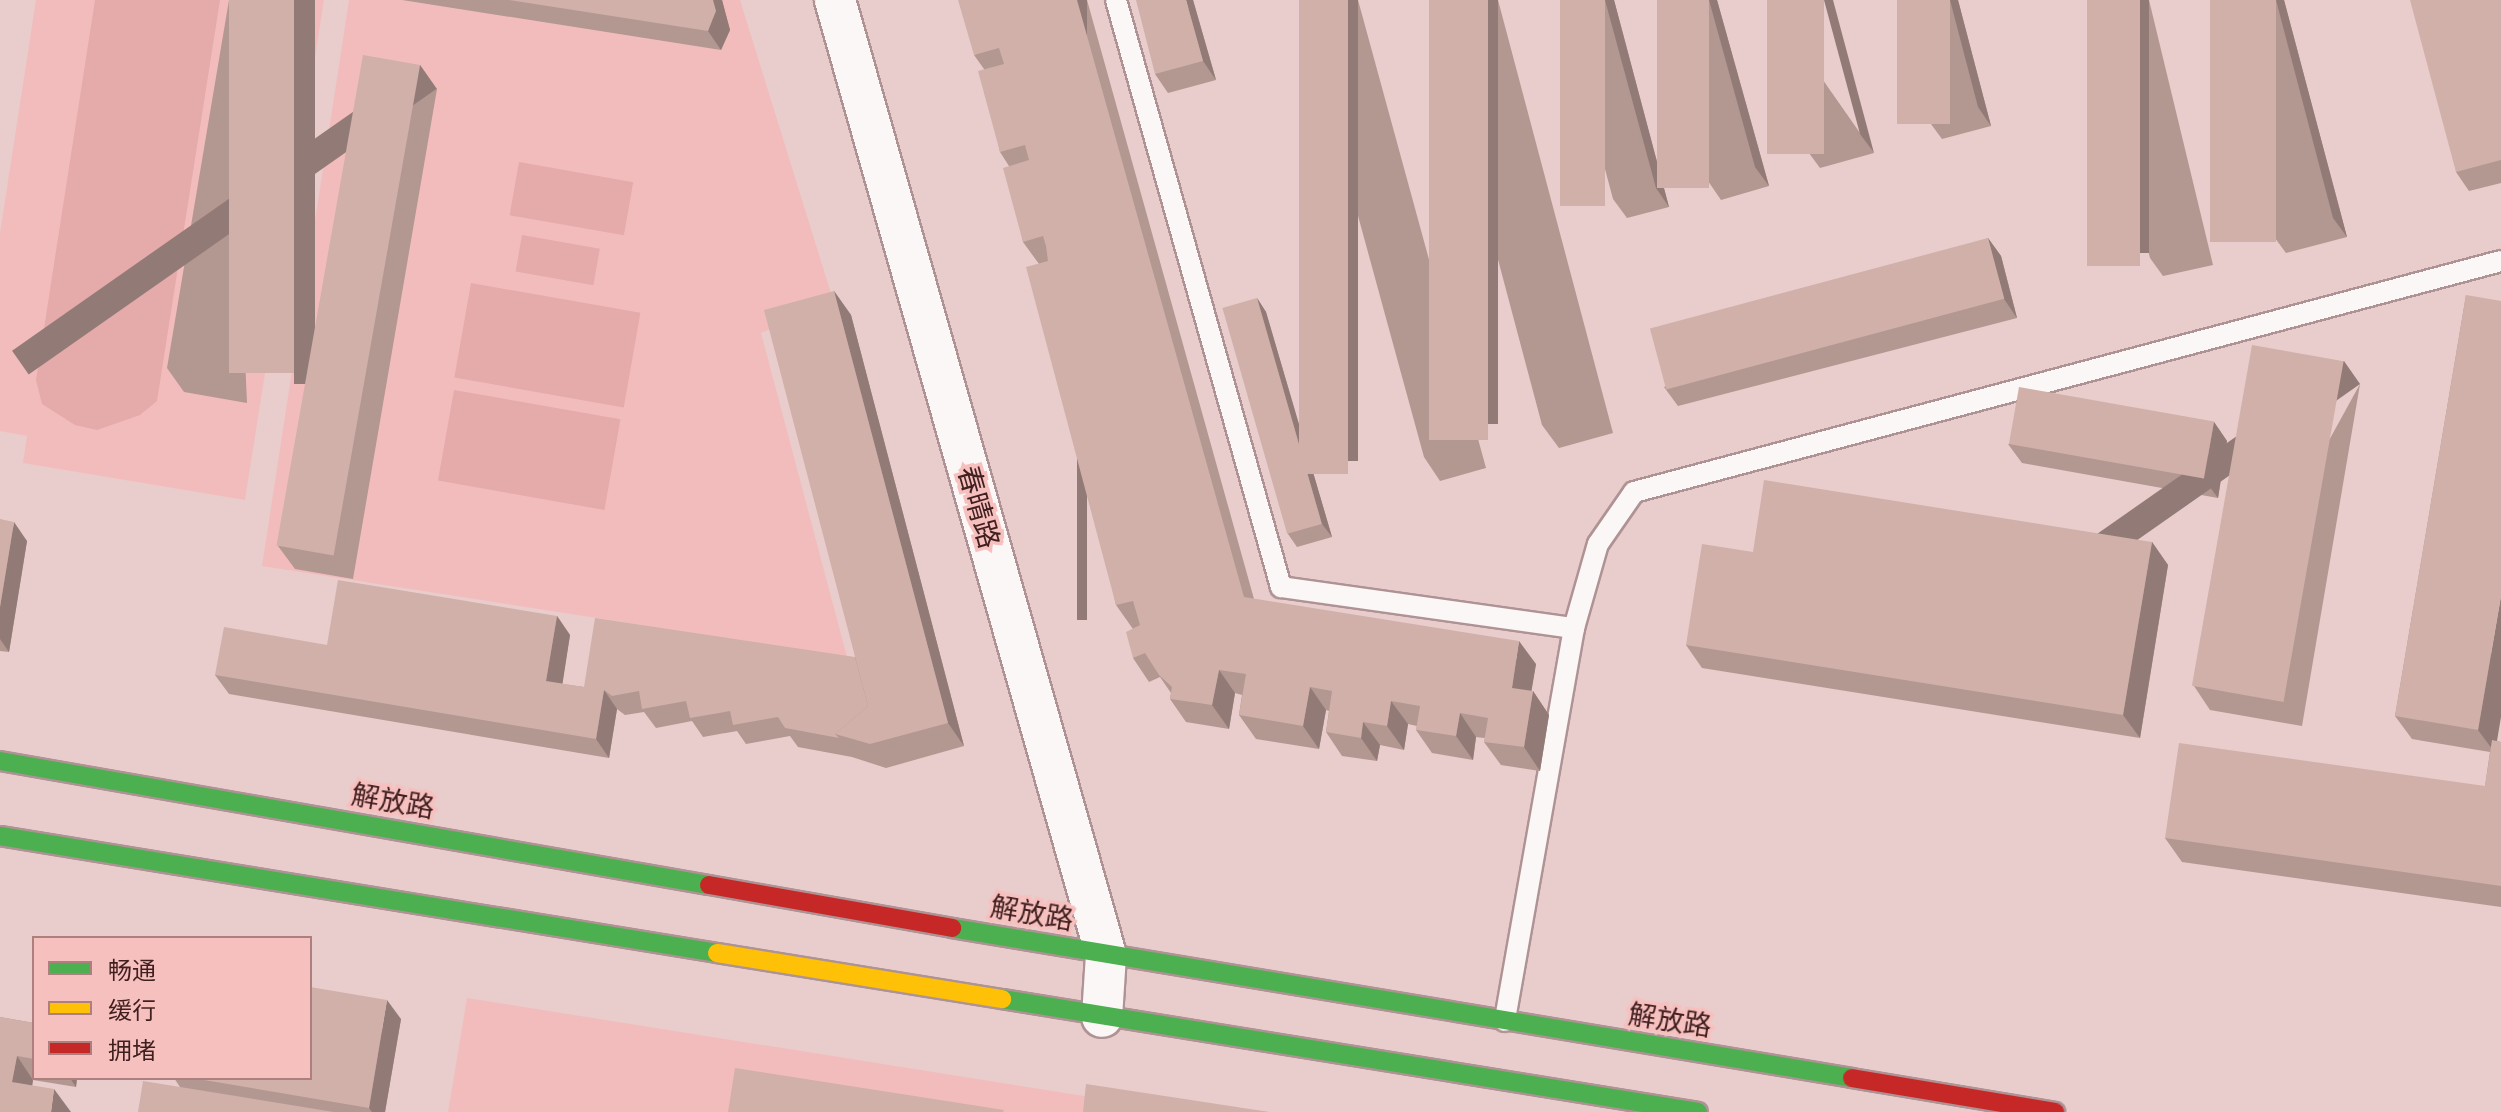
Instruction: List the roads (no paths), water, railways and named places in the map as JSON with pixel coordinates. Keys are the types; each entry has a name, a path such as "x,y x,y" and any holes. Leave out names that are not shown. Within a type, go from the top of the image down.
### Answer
{"main road":[{"name":"解放路","path":"0,761 1106,955 2055,1112"},
{"path":"0,836 1698,1112"}],"street":[{"name":"春晴路","path":"835,0 1106,955 1102,1017"}],"lane":[{"path":"1116,0 1281,587 1574,628"},
{"path":"1505,1021 1574,628 1598,544 1634,492 2501,261"}]}
